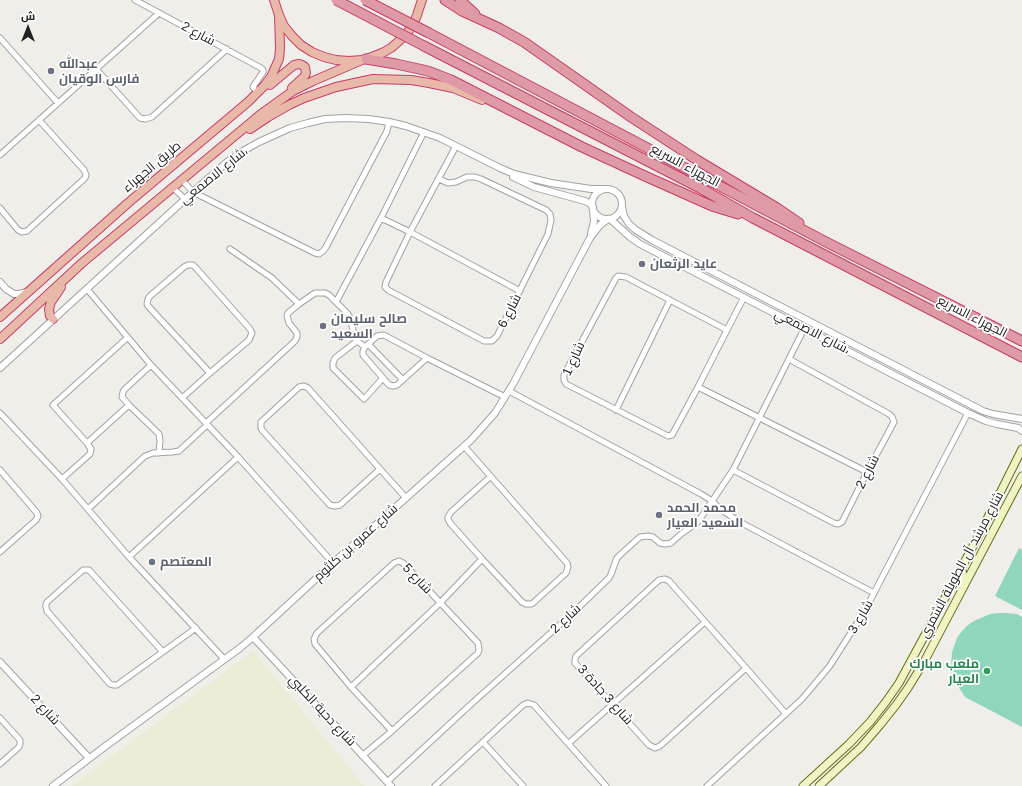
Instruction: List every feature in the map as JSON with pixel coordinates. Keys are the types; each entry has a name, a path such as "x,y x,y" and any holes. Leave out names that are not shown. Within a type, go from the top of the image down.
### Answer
{"highway":[{"path":"274,0 284,26 301,45 312,52 336,60 349,61 364,59 428,71 451,80 582,147 662,184 712,206 753,218"},
{"name":"الجهراء السريع","path":"336,0 702,189 753,218 1022,357"},
{"name":"الجهراء السريع","path":"365,0 828,243 1022,341"},
{"path":"261,114 293,91 391,48 407,34 413,25 422,0"},
{"path":"446,0 462,11 524,42 631,117 719,174 777,208 828,243"},
{"path":"460,0 486,22"},
{"name":"طريق الجهراء","path":"0,317 128,203 248,102 271,78 279,59 279,16"},
{"path":"0,339 67,277 295,86 304,77 306,73 305,67 300,64 294,65 248,102"},
{"path":"218,150 289,105 318,93 352,83 373,79 411,80 453,88 506,109"},
{"path":"53,320 50,316 49,309 51,302 67,277"}],"main road":[{"name":"شارع مرشد آل الطويلة الشمري","path":"803,786 870,722 899,682 980,535 1022,449"},
{"name":"شارع مرشد آل الطويلة الشمري","path":"817,786 861,747 896,705 908,688 1022,476"},
{"path":"1006,480 1014,478 1016,481 1016,486"},
{"path":"961,569 963,574 958,586 962,589"},
{"path":"946,597 950,596 952,599 946,612 947,618"},
{"path":"812,777 816,780 817,786"}],"street":[{"name":"شارع 2","path":"135,0 262,68 263,72 253,87 257,92"},
{"path":"0,155 159,12"},
{"path":"0,38 58,103"},
{"path":"96,69 140,118 145,120 152,117 227,49"},
{"name":"شارع الاصمعي،","path":"0,368 227,162 243,151 290,128 314,122 339,119 369,119 389,122 406,126 440,138 500,168 526,178 591,189 604,189"},
{"path":"0,208 18,230 22,232 27,231 85,178 84,170 39,120"},
{"path":"182,180 193,192 315,253 322,253 387,131 389,122"},
{"path":"336,302 381,218 424,132"},
{"name":"شارع 6","path":"438,179 448,182 456,182 467,177 482,179 546,210 550,214 551,220 548,234 497,336 492,341 487,341 388,290 385,287 410,232 438,179 456,146"},
{"name":"شارع الاصمعي،","path":"500,168 534,187 585,201 590,203 593,207"},
{"path":"173,188 185,199"},
{"path":"609,189 614,190 621,197 622,207 620,213 615,217 609,219 603,218 598,216 595,212 592,202 600,191 609,189"},
{"name":"شارع عمرو بن كلثوم","path":"590,238 594,221 593,207"},
{"name":"شارع الاصمعي،","path":"622,207 624,216 629,224 652,240 983,411 1022,419"},
{"path":"381,218 520,291"},
{"name":"شارع الاصمعي،","path":"609,219 640,244 968,413 986,421 1022,430"},
{"name":"شارع عمرو بن كلثوم","path":"53,786 253,637 333,563 471,440 495,413 509,391 590,238 600,225 609,219"},
{"path":"230,249 272,278 299,304"},
{"path":"182,398 249,340 251,336 250,329 196,268 188,265 150,296 148,306 210,373"},
{"name":"شارع 1","path":"727,330 626,277 618,276 564,375 564,380 566,384 668,436 674,433 744,297"},
{"path":"0,282 6,289 14,294 25,293 30,290"},
{"path":"87,289 151,365 238,457 333,563"},
{"path":"88,509 145,456 153,453 179,451 295,341 298,334 288,320 288,313 315,293 325,293 329,295 350,318 357,341 366,345 403,380"},
{"path":"616,410 670,300"},
{"name":"شارع 2","path":"389,784 469,706 574,612 609,578 617,558 640,537 648,536 653,537 660,543 671,543 698,522 732,470 804,328"},
{"path":"427,358 397,385 393,386 389,385 363,355 363,351 366,345 377,336 384,334 427,358 504,397"},
{"path":"62,479 90,454 91,449 52,405 128,338"},
{"path":"357,341 336,358 333,362 333,368 364,399 383,378"},
{"name":"شارع 2","path":"732,470 834,524 838,524 842,522 894,422 889,414 789,359"},
{"path":"151,365 124,390 122,397 159,434 159,453"},
{"path":"380,469 340,505 330,505 262,430 261,422 299,387 304,386 308,388 406,498"},
{"path":"698,388 867,472"},
{"path":"509,391 661,472 712,501 719,508 738,521 874,593"},
{"path":"87,443 129,405"},
{"name":"شارع 3","path":"707,786 802,699 829,667 856,625 874,593 968,413"},
{"path":"1,416 62,479 129,557 224,659"},
{"path":"464,446 567,563 568,567 566,573 533,603 526,604 522,602 450,523 448,517 451,512 490,477"},
{"path":"129,557 238,457"},
{"path":"0,470 38,516 36,520 0,552"},
{"path":"351,687 440,603 482,559"},
{"name":"شارع 5","path":"362,756 392,731 480,650 478,643 403,563 400,562 394,563 317,633 314,638 315,644 351,687 392,731"},
{"path":"162,651 89,570 83,570 46,604 47,611 112,685 117,685 162,651 196,628"},
{"name":"شارع 3 جادة 3","path":"746,668 658,747 655,748 649,745 575,663 575,658 659,580 665,579 669,581 746,668 786,714"},
{"path":"568,743 705,622"},
{"name":"شارع دحية الكلبي","path":"253,637 389,784"},
{"name":"شارع 2","path":"0,662 89,758"},
{"path":"438,785 523,705 528,703 534,705 606,786"},
{"path":"0,718 20,740 20,744 19,747 0,764"},
{"path":"483,742 524,786"}],"green space":[{"path":"1019,548 1022,550 1022,610 995,596"},
{"name":"ملعب مبارك العيار","path":"990,614 1017,614 1022,617 1022,727 965,697 956,683 951,667 952,652 957,638 962,631 974,621"},
{"path":"253,651 364,786 72,786"}],"place":[{"name":"عبدالله فارس الوقيان","path":"51,71"},
{"name":"عايد الرثعان","path":"642,264"},
{"name":"صالح سليمان السعيد","path":"323,326"},
{"name":"محمد الحمد السعيد العيار","path":"659,515"},
{"name":"المعتصم","path":"152,562"},
{"name":"ملعب مبارك العيار","path":"987,671"}]}
